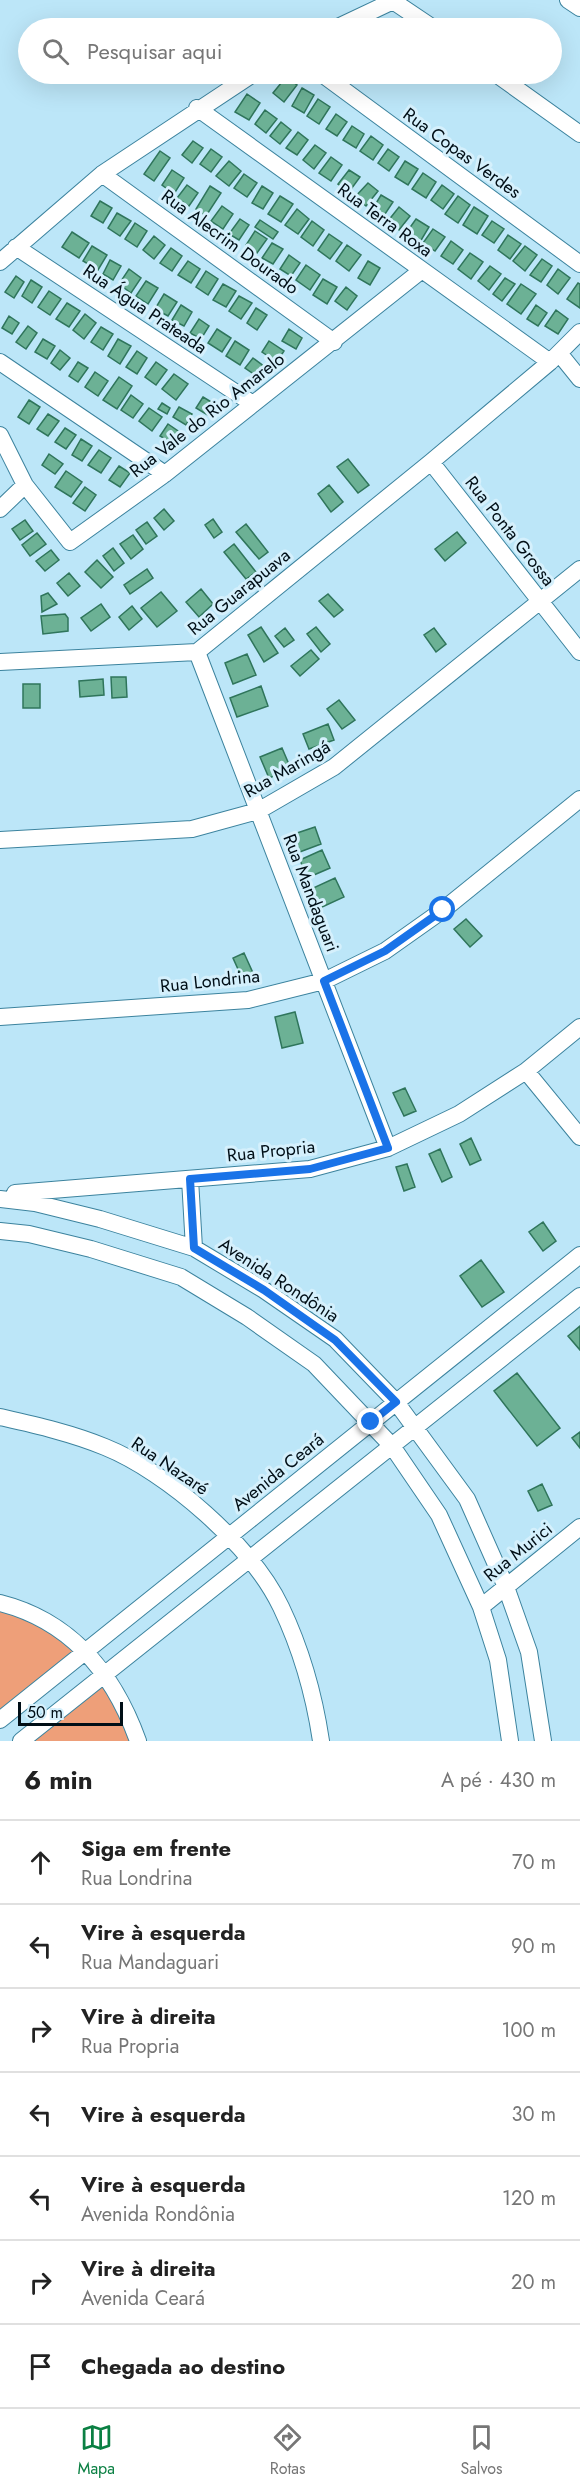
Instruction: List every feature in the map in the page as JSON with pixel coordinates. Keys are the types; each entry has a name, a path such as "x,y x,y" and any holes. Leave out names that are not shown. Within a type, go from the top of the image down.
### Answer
{"street":[{"path":"357,18 394,0 419,18"},
{"path":"568,0 580,8"},
{"path":"0,262 102,174 197,108 237,84"},
{"name":"Rua Copas Verdes","path":"336,84 580,264"},
{"path":"510,84 580,134"},
{"name":"Rua Terra Roxa","path":"197,108 422,270 554,357 580,379"},
{"name":"Rua Alecrim Dourado","path":"102,174 334,342"},
{"name":"Rua Água Prateada","path":"15,247 253,404"},
{"name":"Rua Vale do Rio Amarelo","path":"25,485 70,542 165,474 422,270"},
{"name":"Rua Guarapuava","path":"0,662 197,652 431,462 580,332"},
{"path":"0,362 165,474"},
{"path":"0,435 25,485 0,509"},
{"name":"Rua Ponta Grossa","path":"431,462 580,652"},
{"name":"Rua Maringá","path":"0,840 192,829 258,811 334,767 580,569"},
{"name":"Rua Mandaguari","path":"197,652 388,1148"},
{"name":"Rua Londrina","path":"0,1017 248,1000 324,981 385,951 443,910 580,799"},
{"name":"Rua Propria","path":"0,1195 310,1169 388,1148 459,1114 526,1071 580,1027"},
{"path":"526,1071 580,1137"},
{"path":"190,1179 194,1248"},
{"name":"Avenida Rondônia","path":"0,1200 34,1203 100,1219 194,1248 264,1290 335,1340 396,1402 467,1499 506,1587 529,1652 543,1741"},
{"path":"0,1232 29,1234 91,1249 181,1277 247,1317 314,1364 392,1446 439,1515 481,1607 498,1660 510,1741"},
{"name":"Avenida Ceará","path":"0,1720 580,1255"},
{"path":"21,1741 580,1296"},
{"name":"Rua Nazaré","path":"0,1417 54,1430 107,1447 152,1473 193,1502 228,1536 249,1560 280,1604 302,1656 316,1708 321,1741"},
{"name":"Rua Murici","path":"481,1607 580,1527"},
{"path":"0,1602 50,1623 87,1652 124,1705 138,1741"}],"shaded area":[{"path":"0,1607 46,1625 77,1651 0,1712"},
{"path":"107,1683 132,1741 30,1741"}],"building":[{"path":"280,84 297,85 284,102 273,93"},
{"path":"302,88 314,95 304,113 292,106"},
{"path":"247,94 260,103 249,120 235,112"},
{"path":"318,99 330,107 319,124 307,116"},
{"path":"265,110 277,119 266,133 255,124"},
{"path":"336,114 347,122 337,136 326,129"},
{"path":"281,122 291,130 280,144 270,136"},
{"path":"352,126 364,134 356,148 343,140"},
{"path":"298,132 308,140 297,155 286,148"},
{"path":"371,136 383,145 373,160 360,151"},
{"path":"193,141 203,148 192,163 182,155"},
{"path":"315,145 326,153 314,169 303,160"},
{"path":"211,149 222,157 211,172 200,164"},
{"path":"388,149 399,157 389,171 378,163"},
{"path":"160,151 170,158 154,181 144,174"},
{"path":"331,157 342,165 331,181 319,173"},
{"path":"229,161 241,171 229,186 216,176"},
{"path":"405,161 418,169 408,185 395,177"},
{"path":"172,170 184,178 174,194 162,185"},
{"path":"349,170 360,177 349,192 338,184"},
{"path":"423,173 436,182 426,198 412,189"},
{"path":"244,174 257,183 247,197 234,188"},
{"path":"368,183 378,191 366,206 355,197"},
{"path":"187,185 198,193 189,206 177,198"},
{"path":"442,185 454,194 443,209 431,200"},
{"path":"210,186 221,193 206,216 196,209"},
{"path":"262,186 273,193 263,209 252,203"},
{"path":"381,195 393,202 383,217 372,210"},
{"path":"280,196 293,204 281,222 268,214"},
{"path":"458,196 470,205 458,223 445,214"},
{"path":"100,201 112,208 103,223 91,216"},
{"path":"222,206 233,214 223,229 211,221"},
{"path":"399,207 410,216 399,230 388,221"},
{"path":"474,207 488,216 477,234 463,225"},
{"path":"297,209 309,219 298,234 285,225"},
{"path":"117,213 131,221 120,236 108,228"},
{"path":"240,219 249,225 239,240 229,234"},
{"path":"416,219 429,227 420,242 406,233"},
{"path":"260,220 278,232 273,239 255,227"},
{"path":"312,221 324,230 313,246 301,237"},
{"path":"492,221 504,229 494,243 482,235"},
{"path":"135,223 147,231 137,247 125,239"},
{"path":"433,229 445,237 435,251 423,243"},
{"path":"255,231 267,239 257,253 246,245"},
{"path":"72,232 89,243 79,258 62,247"},
{"path":"329,234 342,243 330,259 318,250"},
{"path":"508,235 521,244 510,259 498,250"},
{"path":"154,236 165,245 154,259 143,250"},
{"path":"451,241 463,250 453,264 441,256"},
{"path":"272,243 283,249 273,264 262,258"},
{"path":"347,245 361,255 349,271 336,261"},
{"path":"92,246 107,255 98,270 83,261"},
{"path":"525,246 537,255 525,271 513,261"},
{"path":"171,248 182,256 172,271 160,263"},
{"path":"470,253 483,262 471,279 458,269"},
{"path":"289,255 300,263 291,276 280,269"},
{"path":"542,259 552,266 541,282 530,275"},
{"path":"110,260 121,266 113,280 103,274"},
{"path":"188,261 200,269 191,283 178,275"},
{"path":"368,261 380,268 370,285 358,278"},
{"path":"306,265 320,275 310,290 296,280"},
{"path":"490,266 501,274 489,290 478,281"},
{"path":"129,269 141,278 131,293 119,284"},
{"path":"558,269 570,278 558,294 547,285"},
{"path":"206,271 218,279 208,295 196,287"},
{"path":"16,276 24,282 14,298 5,292"},
{"path":"505,278 515,284 502,301 493,294"},
{"path":"323,279 337,287 327,304 313,295"},
{"path":"31,280 42,287 32,303 22,296"},
{"path":"146,281 158,288 148,304 136,296"},
{"path":"578,283 580,284 580,308 567,299"},
{"path":"223,284 236,291 226,307 213,300"},
{"path":"521,284 536,294 521,314 507,304"},
{"path":"346,287 357,296 347,310 335,301"},
{"path":"49,291 61,299 50,315 38,307"},
{"path":"164,294 177,302 168,316 155,309"},
{"path":"239,296 252,303 241,319 229,311"},
{"path":"67,303 80,311 69,327 56,319"},
{"path":"181,305 192,312 184,326 172,320"},
{"path":"536,305 547,313 538,326 527,319"},
{"path":"256,308 267,315 257,330 247,323"},
{"path":"556,310 568,319 558,334 545,326"},
{"path":"85,314 96,323 84,339 73,330"},
{"path":"9,316 19,323 12,334 2,328"},
{"path":"199,319 209,326 201,339 190,333"},
{"path":"28,326 37,333 26,349 16,342"},
{"path":"101,327 113,334 103,350 91,342"},
{"path":"217,329 231,338 222,352 208,343"},
{"path":"289,329 302,338 296,349 282,341"},
{"path":"43,339 55,346 47,359 35,352"},
{"path":"118,339 131,346 120,364 108,356"},
{"path":"235,341 249,350 240,365 226,356"},
{"path":"269,341 284,351 277,362 262,352"},
{"path":"60,350 70,358 60,370 51,363"},
{"path":"137,351 147,358 137,374 126,367"},
{"path":"253,358 265,367 258,377 245,368"},
{"path":"78,362 88,368 78,382 69,376"},
{"path":"156,362 167,370 156,385 145,377"},
{"path":"95,372 108,381 98,396 85,387"},
{"path":"174,374 188,384 176,400 162,389"},
{"path":"119,377 132,386 117,409 103,400"},
{"path":"131,395 143,404 133,418 121,410"},
{"path":"203,397 218,406 211,417 196,408"},
{"path":"29,400 40,407 29,424 18,417"},
{"path":"162,403 170,408 167,414 158,409"},
{"path":"179,407 192,414 186,425 173,417"},
{"path":"149,408 162,417 152,431 139,421"},
{"path":"48,414 59,421 48,436 37,429"},
{"path":"168,424 181,433 174,444 160,436"},
{"path":"65,428 76,435 66,449 55,442"},
{"path":"81,439 92,446 82,461 72,455"},
{"path":"99,450 111,458 101,473 88,465"},
{"path":"49,454 63,464 55,474 42,465"},
{"path":"348,459 369,485 358,493 337,467"},
{"path":"119,466 130,473 120,487 109,480"},
{"path":"66,471 82,482 71,497 55,487"},
{"path":"329,485 343,502 331,512 318,494"},
{"path":"85,487 96,495 85,511 73,503"},
{"path":"164,509 174,521 164,530 154,518"},
{"path":"213,519 222,532 214,538 205,525"},
{"path":"25,520 33,531 20,540 12,529"},
{"path":"147,522 157,536 146,544 136,530"},
{"path":"246,524 268,552 259,559 236,532"},
{"path":"457,532 466,543 445,561 435,549"},
{"path":"37,533 46,544 30,556 22,545"},
{"path":"133,535 143,549 131,559 120,544"},
{"path":"234,544 256,572 246,579 224,552"},
{"path":"113,548 124,563 114,571 103,556"},
{"path":"51,550 59,560 45,571 36,561"},
{"path":"97,560 113,577 101,588 85,572"},
{"path":"147,569 153,578 130,594 124,585"},
{"path":"69,573 80,586 68,596 57,583"},
{"path":"201,589 213,604 199,617 186,602"},
{"path":"161,592 177,611 157,627 141,608"},
{"path":"48,593 57,604 42,612 41,596"},
{"path":"328,594 343,610 334,617 319,601"},
{"path":"101,604 110,617 91,631 81,618"},
{"path":"132,606 142,619 129,630 119,617"},
{"path":"65,614 68,618 68,631 43,634 41,616"},
{"path":"261,627 278,653 264,662 248,635"},
{"path":"316,627 330,644 321,652 307,634"},
{"path":"285,628 294,640 284,647 275,636"},
{"path":"434,628 446,644 436,652 424,635"},
{"path":"311,650 319,659 300,676 291,666"},
{"path":"247,654 256,675 233,684 225,663"},
{"path":"111,677 126,677 127,697 112,698"},
{"path":"103,679 104,695 80,697 79,681"},
{"path":"23,684 40,684 40,708 23,708"},
{"path":"261,686 268,706 237,717 230,698"},
{"path":"339,700 355,720 342,729 327,709"},
{"path":"328,724 334,740 309,749 303,734"},
{"path":"282,748 291,769 269,778 260,757"},
{"path":"315,827 321,844 297,853 291,835"},
{"path":"322,850 330,868 307,878 300,860"},
{"path":"335,878 344,897 320,908 311,889"},
{"path":"466,919 482,936 470,947 454,929"},
{"path":"244,953 253,973 242,978 233,958"},
{"path":"295,1012 303,1043 282,1048 275,1017"},
{"path":"405,1088 416,1111 404,1116 393,1093"},
{"path":"471,1138 481,1160 470,1165 460,1144"},
{"path":"440,1149 452,1177 442,1182 429,1154"},
{"path":"407,1164 415,1187 404,1191 396,1167"},
{"path":"543,1222 556,1241 543,1251 529,1232"},
{"path":"481,1260 504,1292 482,1307 460,1276"},
{"path":"580,1326 580,1350 568,1336"},
{"path":"517,1373 560,1428 537,1446 494,1391"},
{"path":"580,1432 580,1448 572,1438"},
{"path":"542,1484 552,1505 538,1511 528,1491"}],"route":[{"path":"371,1422 396,1402 335,1340 264,1290 194,1248 190,1179 310,1169 388,1148 324,981 385,951 443,910"}]}
